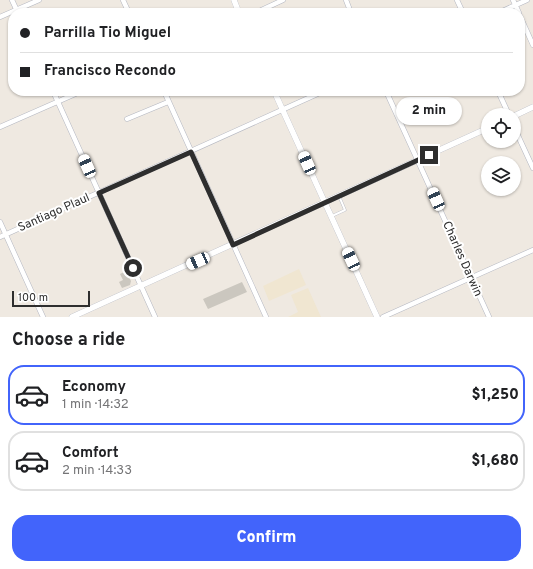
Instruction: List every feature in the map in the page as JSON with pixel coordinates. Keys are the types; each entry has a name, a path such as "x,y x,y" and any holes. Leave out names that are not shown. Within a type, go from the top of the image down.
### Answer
{"street":[{"path":"24,8 39,0"},
{"path":"266,8 283,0"},
{"path":"513,0 516,8"},
{"path":"509,8 527,0"},
{"path":"525,27 533,45"},
{"path":"55,96 155,317"},
{"path":"0,128 71,96"},
{"path":"166,96 266,317"},
{"path":"276,96 377,317"},
{"name":"Santiago Plaul","path":"0,237 313,96"},
{"name":"Charles Darwin","path":"388,96 489,317"},
{"path":"500,96 506,108"},
{"path":"127,119 168,102"},
{"path":"521,113 533,108"},
{"path":"72,317 481,131"},
{"path":"521,142 533,168"},
{"path":"0,222 43,317"},
{"path":"384,317 533,250"}],"lane":[{"path":"331,216 345,210 339,196"}],"shaded area":[{"path":"299,269 306,285 269,301 263,286"},
{"path":"308,288 321,317 288,317 298,312 291,295"}],"building":[{"path":"126,271 131,281 130,285 122,288 119,282 123,280 120,274"},
{"path":"242,282 247,292 208,309 203,299"}],"route":[{"path":"133,268 99,193 191,152 233,245 429,155"}]}
